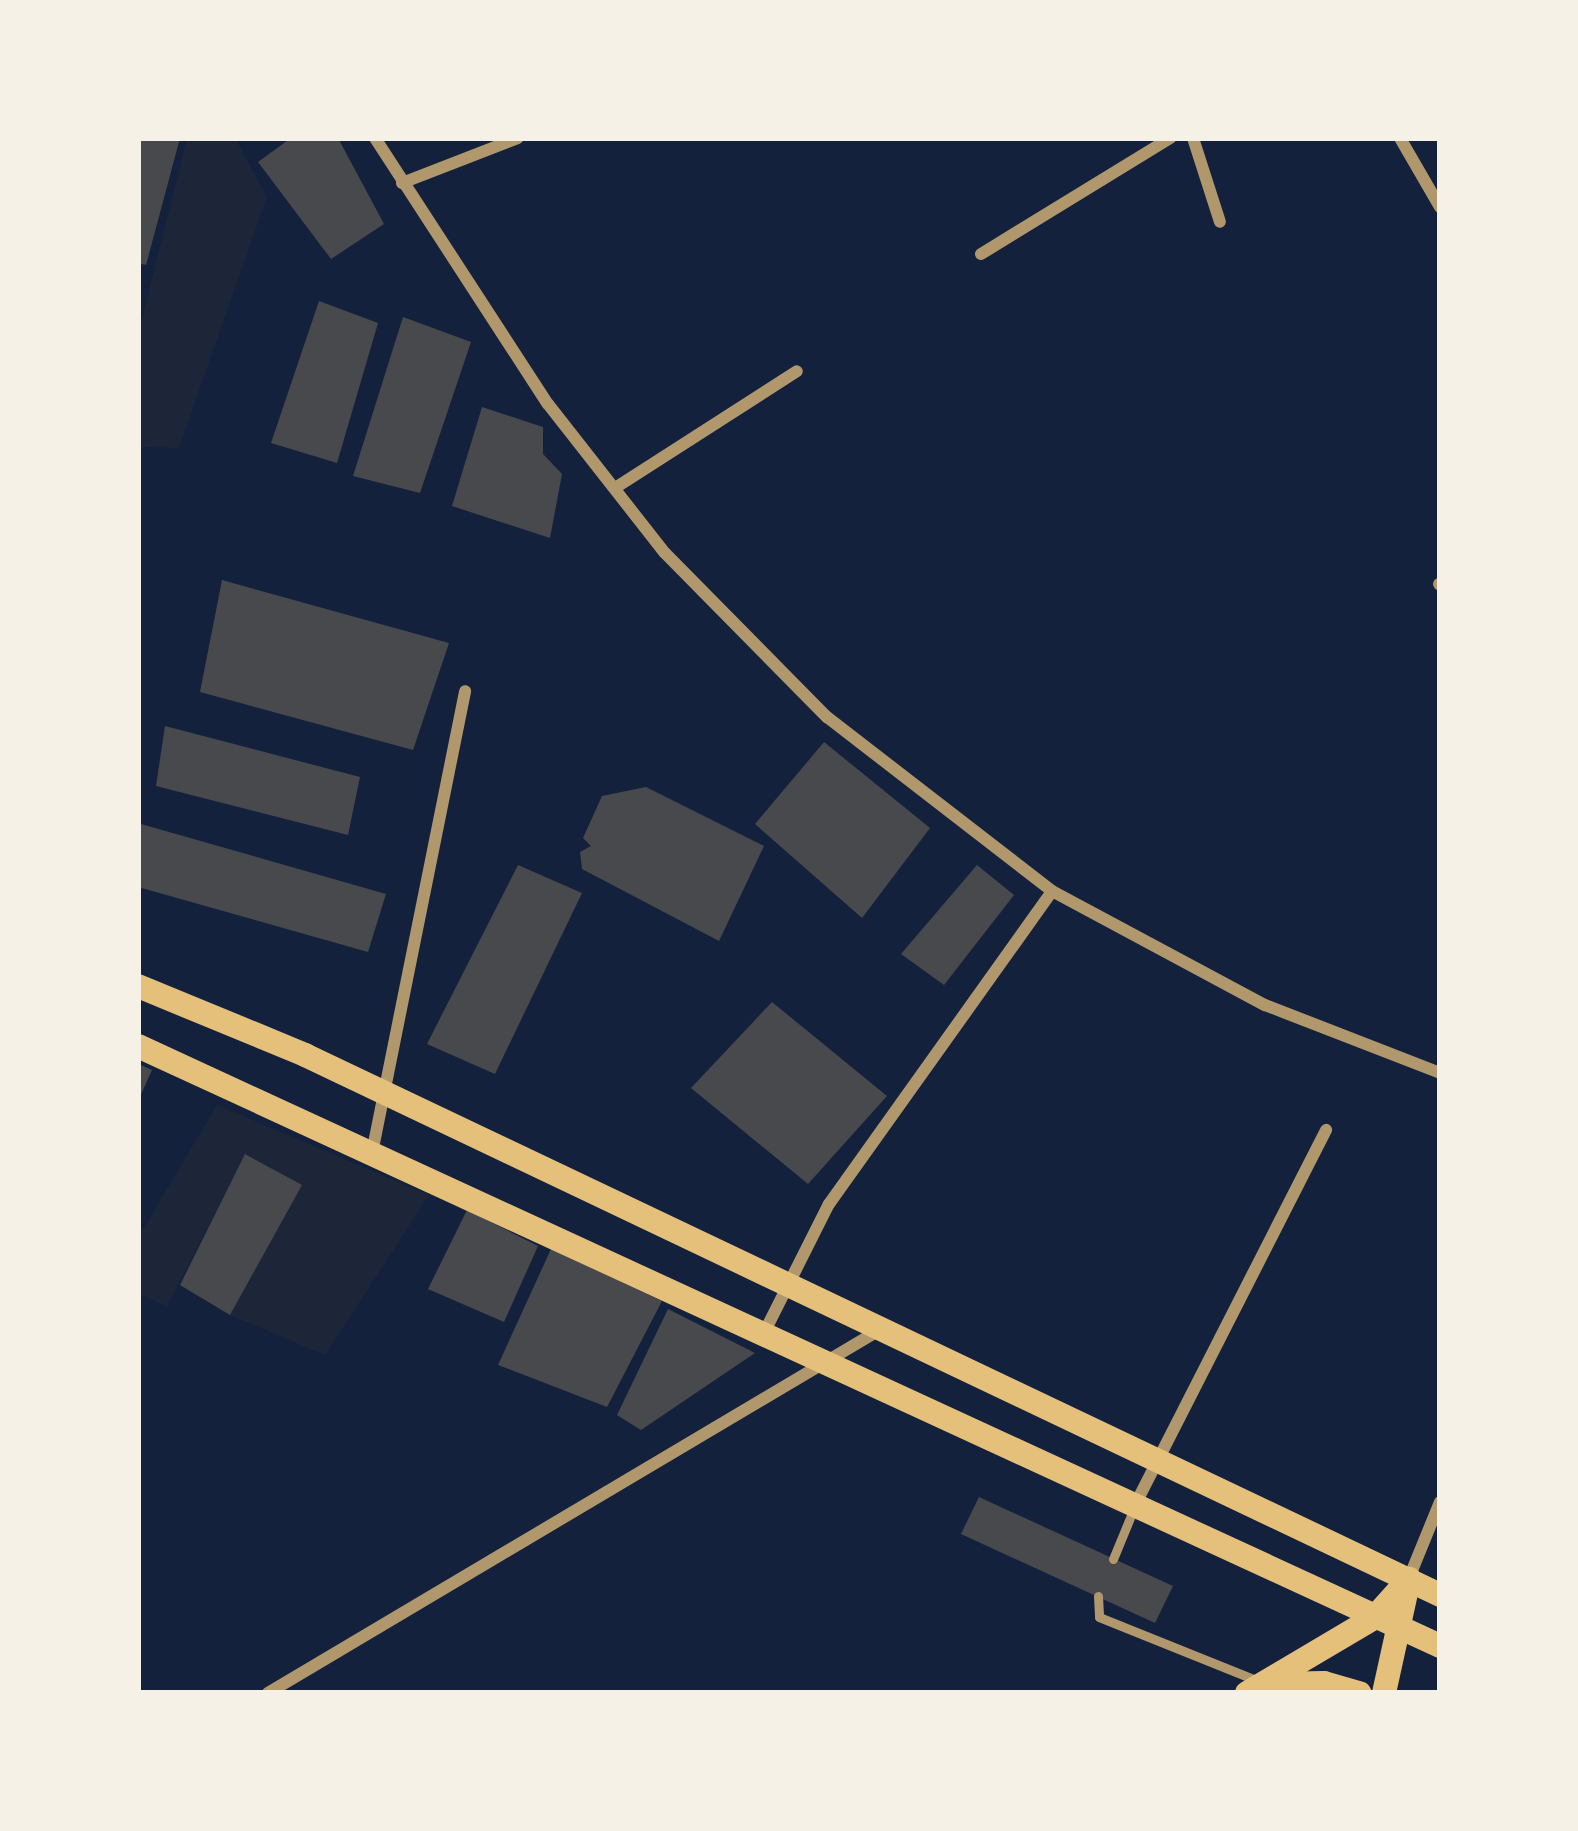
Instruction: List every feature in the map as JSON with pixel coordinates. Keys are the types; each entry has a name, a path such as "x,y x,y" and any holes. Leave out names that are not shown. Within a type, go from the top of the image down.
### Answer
{"main road":[{"path":"138,986 793,1283 1440,1595"},
{"path":"138,1046 766,1329 1440,1646"},
{"path":"1257,1689 1374,1618 1408,1579"},
{"path":"1384,1693 1401,1630 1408,1579"},
{"path":"1257,1689 1324,1683 1360,1693"}],"street":[{"path":"375,138 548,404 767,662 1052,892 1265,1005 1440,1073"},
{"path":"403,183 518,138"},
{"path":"981,254 1170,138"},
{"path":"1193,138 1220,221"},
{"path":"1400,138 1440,207"},
{"path":"615,488 797,371"},
{"path":"373,1148 384,1096 386,1052 464,691"},
{"path":"766,1329 829,1204 1052,892"},
{"path":"1135,1505 1326,1130"},
{"path":"268,1693 881,1329"},
{"path":"1408,1579 1440,1502"}],"lane":[{"path":"1113,1558 1135,1505"},
{"path":"1098,1597 1100,1616 1257,1689"}],"shaded area":[{"path":"187,138 235,138 267,197 179,448 138,447 138,335"},
{"path":"217,1105 429,1195 325,1355 230,1315 301,1186 246,1154 167,1306 138,1294 138,1238"}],"building":[{"path":"138,138 180,138 146,265 138,263"},
{"path":"291,138 338,138 384,224 331,259 258,162"},
{"path":"319,301 378,323 337,463 271,443"},
{"path":"403,317 471,342 420,493 353,476"},
{"path":"482,407 543,427 543,454 562,474 550,538 452,506"},
{"path":"222,580 449,643 413,750 200,692"},
{"path":"165,726 360,777 348,835 156,786"},
{"path":"824,742 930,828 862,918 755,824"},
{"path":"646,787 764,846 719,941 582,869 580,852 591,846 583,838 602,796"},
{"path":"141,824 386,894 368,952 138,887"},
{"path":"518,865 582,893 495,1074 427,1044"},
{"path":"977,865 1014,895 944,985 901,954"},
{"path":"772,1002 887,1096 808,1184 691,1088"},
{"path":"138,1064 152,1070 138,1101"},
{"path":"245,1154 302,1185 230,1315 180,1285"},
{"path":"467,1210 538,1246 504,1322 428,1289"},
{"path":"551,1249 662,1301 607,1407 498,1365"},
{"path":"668,1309 755,1353 641,1430 617,1415"},
{"path":"979,1497 1173,1586 1155,1623 961,1534"}]}
